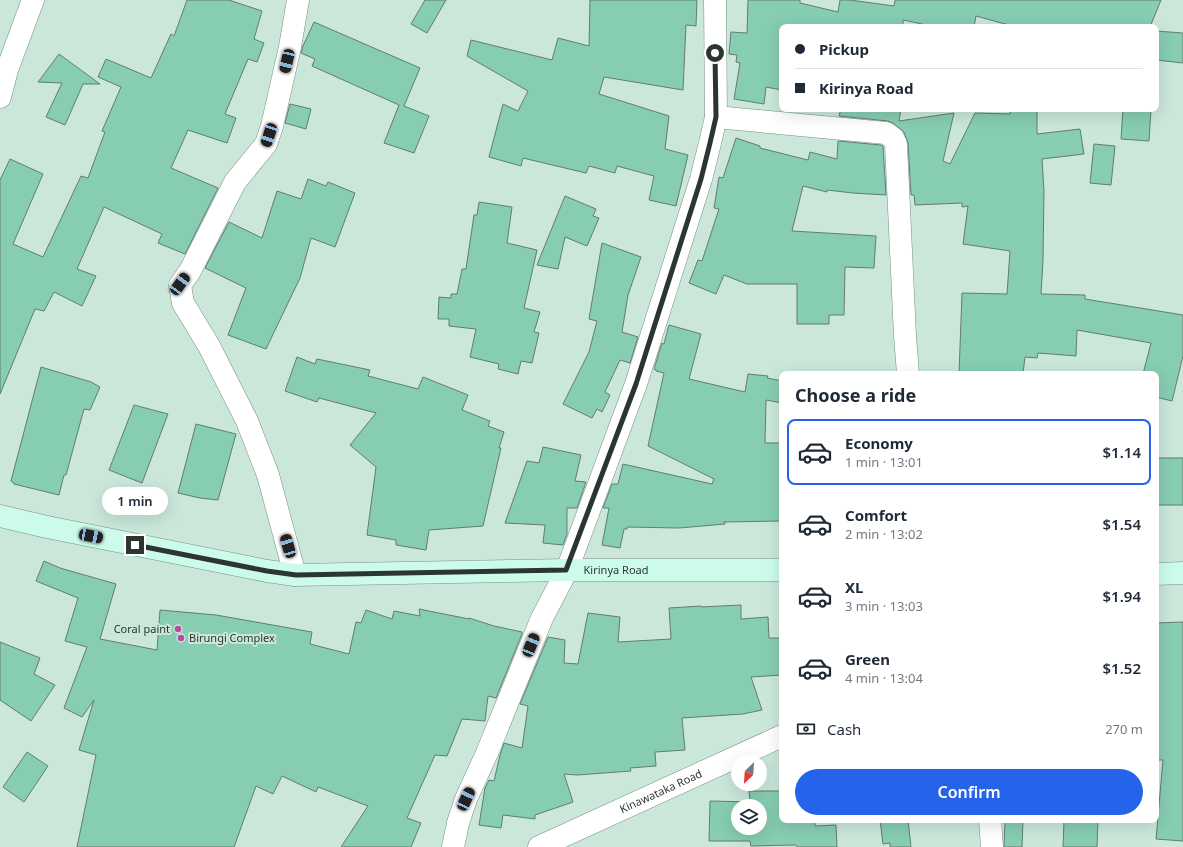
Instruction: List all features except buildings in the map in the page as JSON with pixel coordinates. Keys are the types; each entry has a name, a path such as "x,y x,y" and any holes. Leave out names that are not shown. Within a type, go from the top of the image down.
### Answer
{"main road":[{"name":"Kirinya Road","path":"0,516 47,527 267,571 296,575 566,570 779,570"},
{"path":"1159,574 1183,573"}],"street":[{"path":"0,97 4,66 33,0"},
{"path":"296,575 268,475 247,420 209,346 183,303 180,284 190,271 235,182 266,144 272,126 290,47 298,0"},
{"path":"454,847 458,823 466,799 487,753 542,618 566,570 636,384 701,179 716,117 715,0"},
{"path":"716,117 886,133 893,138 896,144 899,229 908,371"},
{"name":"Kinawataka Road","path":"539,847 779,737"},
{"path":"990,823 992,847"}],"place":[{"name":"Coral paint","path":"178,629"},
{"name":"Birungi Complex","path":"181,638"}],"route":[{"path":"135,545 267,571 296,575 566,570 636,384 701,179 716,117 715,53"}]}
